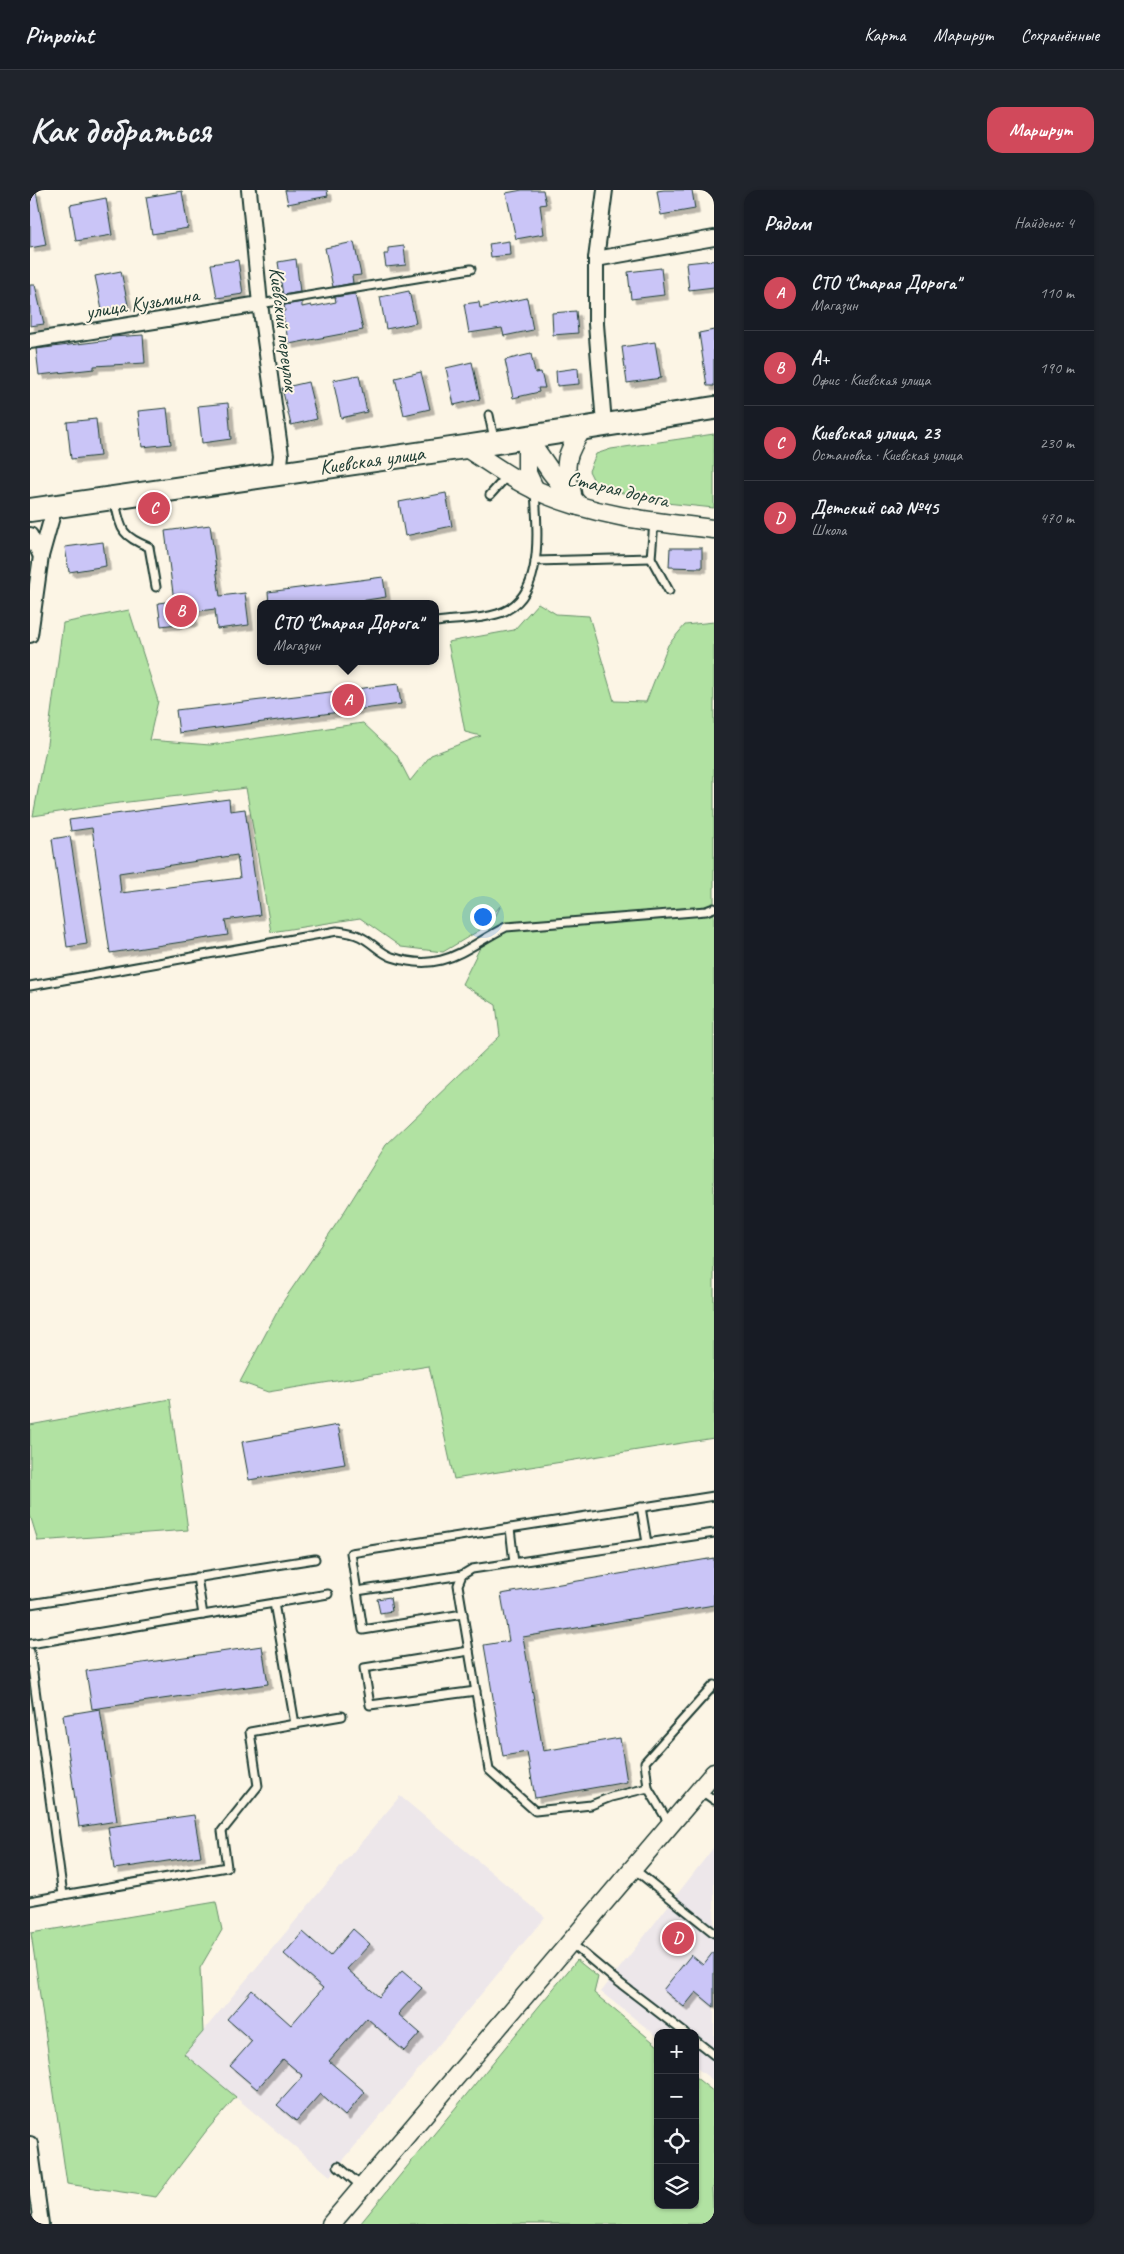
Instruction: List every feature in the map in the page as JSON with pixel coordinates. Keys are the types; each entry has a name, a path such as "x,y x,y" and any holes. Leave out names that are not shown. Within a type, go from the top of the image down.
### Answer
{"main road":[{"name":"Киевская улица","path":"30,510 465,447 714,408"}],"street":[{"name":"Киевский переулок","path":"249,190 260,304 281,455 279,473"},
{"path":"579,506 566,475 566,457 572,444 593,426 596,259 606,190"},
{"path":"596,259 714,238"},
{"name":"улица Кузьмина","path":"30,341 260,304"},
{"path":"527,437 551,472 579,506"},
{"path":"527,437 527,473 536,490"},
{"name":"Старая дорога","path":"465,447 536,490 579,506 654,522 714,529"},
{"path":"30,635 41,556 55,506"},
{"path":"30,535 41,556"},
{"path":"331,2224 670,1825 707,1795 714,1774"},
{"path":"30,2144 41,2224"}],"lane":[{"path":"260,304 470,269"},
{"path":"489,415 495,442"},
{"path":"490,495 509,474"},
{"path":"439,622 498,614 515,605 534,578 537,528 536,490"},
{"path":"114,498 121,528 131,540 149,547 156,587"},
{"path":"654,522 651,558 669,591"},
{"path":"535,561 651,558"},
{"path":"30,986 337,930 359,936 391,956 435,963 460,954 484,938 506,927 706,911 714,908"},
{"path":"463,1614 363,1630 350,1553 714,1496"},
{"path":"641,1507 646,1543"},
{"path":"510,1528 514,1563"},
{"path":"357,1591 462,1574 472,1569 714,1533"},
{"path":"30,1604 315,1559"},
{"path":"462,1574 458,1584 489,1770 535,1811 591,1805 611,1797 648,1788"},
{"path":"197,1577 203,1615"},
{"path":"30,1644 328,1594"},
{"path":"274,1603 295,1724"},
{"path":"469,1651 364,1668 365,1677 370,1705 476,1691"},
{"path":"30,1652 63,1895"},
{"path":"670,1825 648,1788 646,1762 714,1685"},
{"path":"30,1901 227,1867 222,1831 258,1786 250,1732 342,1716"},
{"path":"634,1869 714,1934"},
{"path":"571,1943 680,2029"},
{"path":"699,2043 714,2055"},
{"path":"338,2166 363,2187"}],"shaded area":[{"path":"400,1796 545,1917 330,2176 184,2054"},
{"path":"714,1847 714,2081 699,2070 699,2029 654,2029 654,2034 601,1992"}],"green space":[{"path":"714,434 714,508 666,503 597,487 589,471 596,454 611,449"},
{"path":"538,603 556,614 589,616 614,701 646,702 668,645 685,625 714,622 714,1438 454,1479 429,1366 268,1392 240,1382 282,1303 341,1217 386,1145 500,1036 496,1005 462,984 501,905 480,930 443,952 401,947 360,918 271,932 246,788 111,804 33,816 47,744 63,623 129,610 158,701 149,740 210,745 363,723 396,754 410,781 431,755 481,736 465,732 448,642 514,630"},
{"path":"170,1399 188,1530 38,1541 30,1515 30,1425"},
{"path":"216,1902 222,1930 200,1968 203,2032 184,2054 236,2097 207,2130 156,2197 67,2184 31,1933"},
{"path":"577,1960 598,1977 594,1993 654,2043 654,2209 699,2209 699,2080 714,2092 714,2187 712,2188 714,2224 360,2224"}],"building":[{"path":"285,190 327,190 328,196 288,204"},
{"path":"522,190 543,190 546,204 540,205 544,234 516,239 506,193"},
{"path":"692,190 695,209 661,215 657,191"},
{"path":"30,191 36,191 46,245 30,248"},
{"path":"182,191 188,228 152,234 146,197"},
{"path":"106,198 112,235 76,241 70,205"},
{"path":"509,241 510,255 491,257 489,244"},
{"path":"354,242 361,275 352,276 353,283 333,287 325,248"},
{"path":"404,246 406,265 386,267 384,254 388,254 388,248"},
{"path":"296,259 300,292 283,295 278,262"},
{"path":"238,260 243,294 217,298 211,264"},
{"path":"714,260 714,287 689,290 686,263"},
{"path":"661,268 664,295 631,299 628,272"},
{"path":"121,271 128,305 102,310 95,276"},
{"path":"30,285 35,285 44,324 30,326"},
{"path":"409,291 416,323 386,329 380,297"},
{"path":"355,294 363,330 289,344 282,311 285,311 284,305 302,302 302,307 311,305 312,307 336,302 335,297"},
{"path":"527,298 533,330 504,336 502,328 469,333 464,304 479,302 480,308"},
{"path":"576,311 578,333 553,335 552,313"},
{"path":"714,330 714,386 707,386 699,333"},
{"path":"143,335 145,363 94,366 94,369 39,375 36,349 110,340 110,337"},
{"path":"655,342 661,378 627,383 622,347"},
{"path":"531,354 535,373 541,372 545,388 538,388 539,392 513,398 505,360"},
{"path":"472,362 480,399 454,405 446,368"},
{"path":"578,368 579,384 557,386 556,371"},
{"path":"421,372 430,409 404,415 395,378"},
{"path":"359,375 367,412 341,418 333,380"},
{"path":"308,382 317,419 291,425 282,388"},
{"path":"228,403 231,439 202,443 198,406"},
{"path":"167,408 171,444 142,447 138,411"},
{"path":"96,419 100,456 71,459 67,422"},
{"path":"446,493 452,526 405,536 399,502"},
{"path":"210,525 220,596 245,593 249,625 217,629 215,609 192,612 193,622 161,626 158,603 174,601 165,531"},
{"path":"103,542 106,566 69,572 65,547"},
{"path":"670,548 702,548 702,568 669,567"},
{"path":"383,577 386,597 367,600 269,600 268,592"},
{"path":"398,684 401,704 179,733 176,710"},
{"path":"229,799 230,811 245,809 260,915 225,920 228,935 110,953 92,828 71,831 69,820","holes":["237,855 240,878 121,893 119,873"]},
{"path":"70,836 87,944 67,947 52,839"},
{"path":"338,1425 345,1464 249,1480 242,1442"},
{"path":"714,1558 714,1605 523,1637 543,1751 620,1738 627,1782 535,1798 527,1752 503,1756 484,1645 509,1641 501,1594"},
{"path":"390,1597 392,1611 380,1613 377,1599"},
{"path":"262,1646 268,1684 92,1709 86,1671"},
{"path":"100,1709 117,1821 79,1827 63,1715"},
{"path":"194,1815 201,1856 114,1869 108,1827"},
{"path":"353,1929 370,1944 347,1969 379,1997 402,1971 422,1988 398,2014 420,2033 404,2051 367,2018 329,2061 365,2092 345,2116 320,2094 296,2121 277,2105 303,2076 283,2059 257,2089 230,2066 252,2041 227,2019 252,1990 291,2025 323,1988 284,1954 303,1932 330,1956"},
{"path":"714,1951 714,2007 696,1992 684,2007 663,1990 691,1955 703,1965"}],"place":[{"name":"Киевская улица, 23","path":"154,508"},
{"name":"А+","path":"181,611"},
{"name":"СТО \"Старая Дорога\"","path":"348,700"},
{"name":"Детский сад №45","path":"678,1938"}]}
